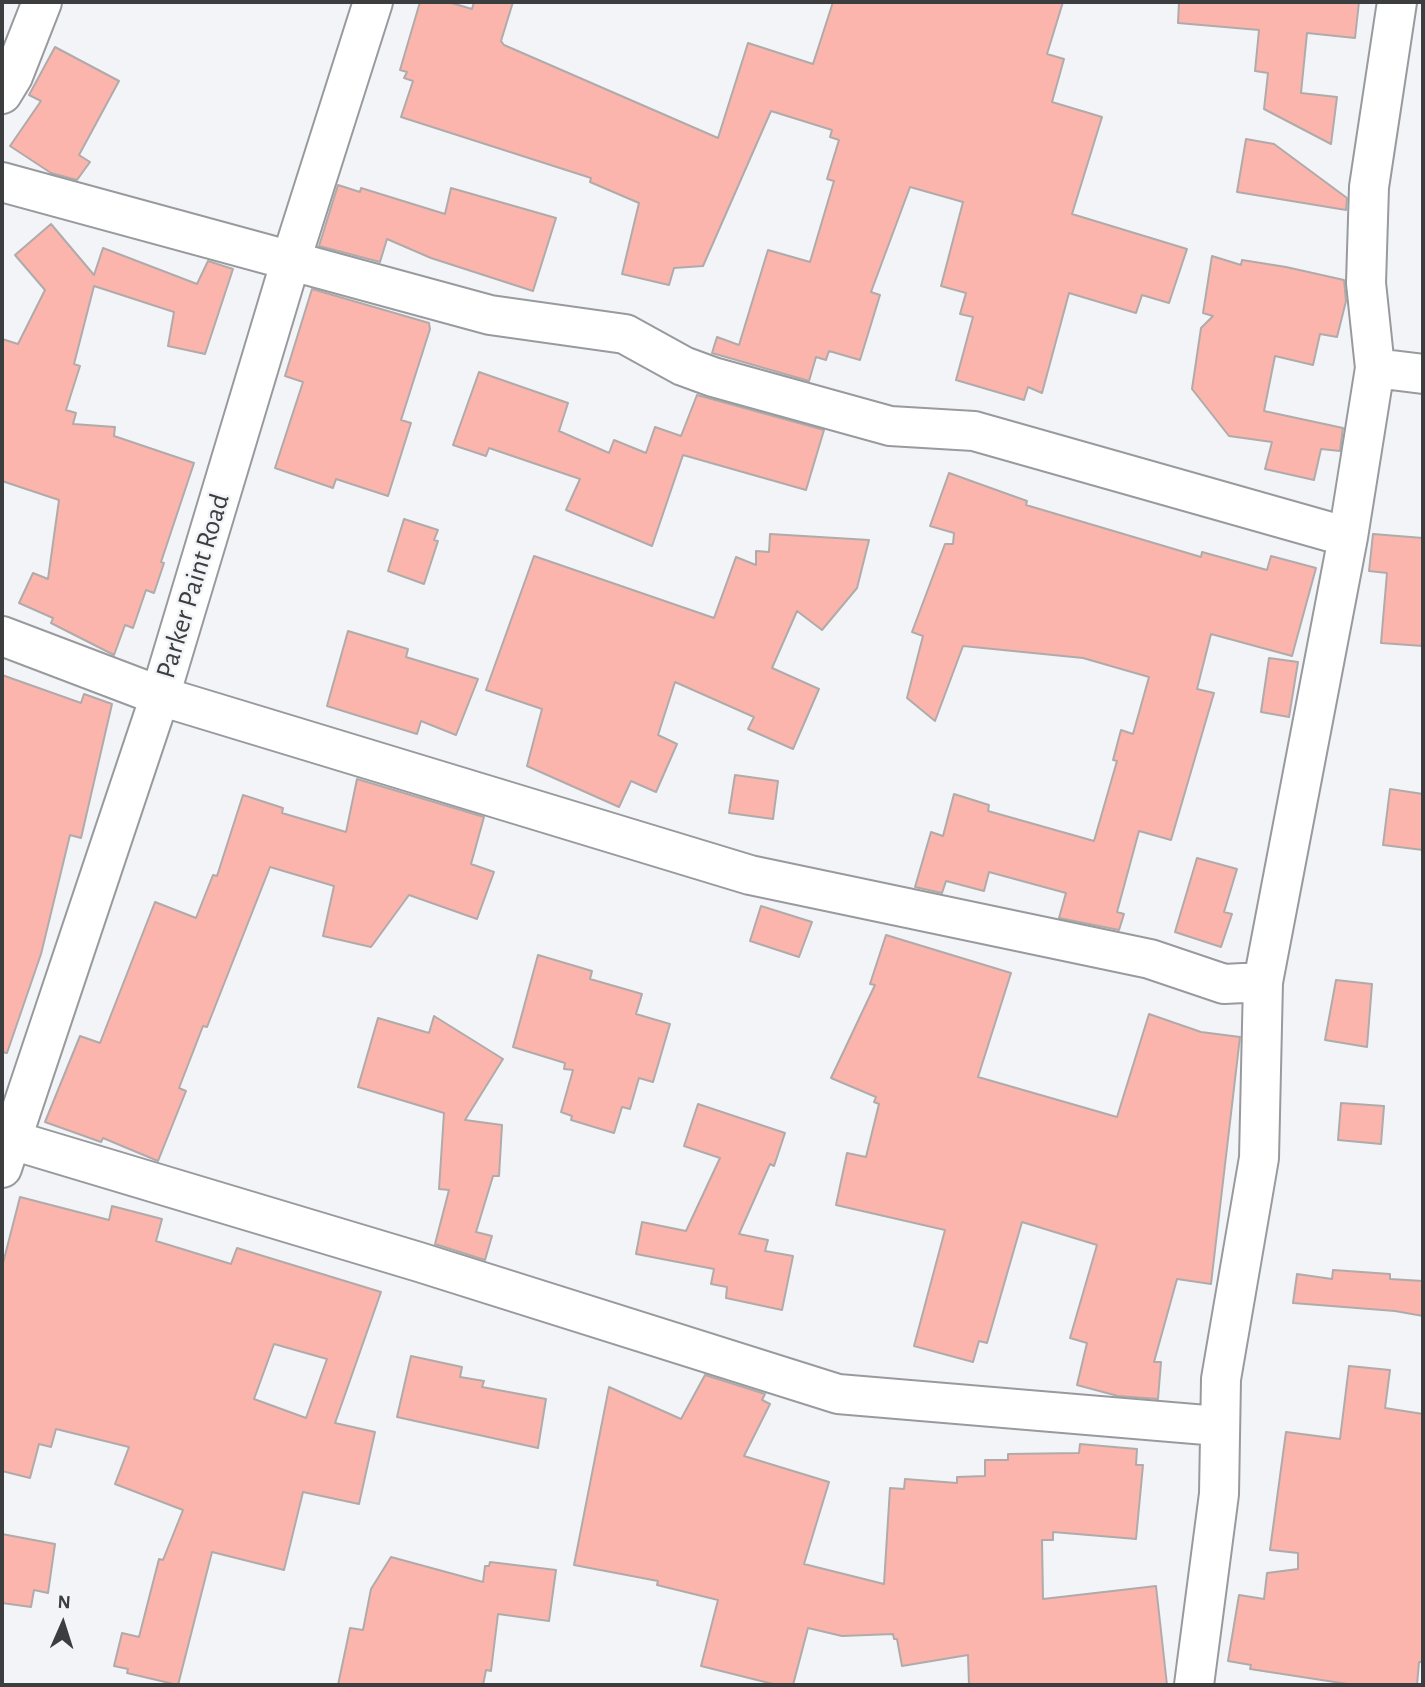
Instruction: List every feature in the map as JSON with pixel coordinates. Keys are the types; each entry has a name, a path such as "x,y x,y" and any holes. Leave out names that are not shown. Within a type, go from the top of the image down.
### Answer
{"street":[{"path":"2,94 13,76 42,2"},
{"name":"Parker Paint Road","path":"4,1148 160,696 291,260 373,2"},
{"path":"1194,1685 1219,1494 1218,1426 1221,1379 1259,1158 1263,982 1349,537 1375,369 1366,283 1369,187 1397,2"},
{"path":"2,183 490,315 625,334 683,366 713,377 890,425 974,431 1349,537"},
{"path":"1375,369 1423,374"},
{"path":"2,636 160,696 750,875 1150,959 1224,984 1263,982"},
{"path":"4,1148 419,1262 838,1394 1218,1426"}],"building":[{"path":"420,2 448,2 472,9 474,2 513,2 501,41 504,45 718,138 748,43 813,64 833,2 1063,2 1047,54 1064,59 1052,102 1102,117 1072,214 1187,249 1169,303 1142,295 1136,313 1069,293 1042,393 1028,387 1024,400 956,380 973,317 960,314 966,293 941,286 963,202 910,187 871,292 880,295 860,360 829,351 826,360 816,357 809,381 712,353 717,337 739,345 768,250 810,262 834,181 827,179 839,140 830,137 832,130 771,111 703,266 674,268 669,285 622,274 639,203 590,182 591,178 401,117 413,81 404,78 407,72 400,70"},
{"path":"1179,2 1359,2 1355,38 1307,33 1301,93 1337,97 1331,144 1264,109 1268,73 1255,71 1259,30 1178,23"},
{"path":"55,47 119,81 79,155 90,162 77,180 51,173 10,146 41,101 29,95"},
{"path":"1246,139 1274,144 1347,198 1346,210 1237,192"},
{"path":"338,185 360,192 361,188 445,214 451,188 556,218 533,291 431,258 387,239 380,262 319,246"},
{"path":"51,224 94,275 103,248 197,284 208,261 233,269 205,354 168,346 174,312 94,286 74,364 80,366 66,410 76,413 73,424 115,427 114,436 194,463 161,562 164,563 154,593 146,590 133,628 125,625 114,655 51,623 53,618 19,603 33,573 48,579 59,500 2,481 2,339 18,344 45,290 15,255"},
{"path":"1212,256 1241,265 1242,260 1344,280 1346,301 1337,337 1320,334 1313,365 1275,356 1264,411 1343,428 1340,451 1321,449 1314,480 1265,469 1272,442 1229,436 1192,389 1201,328 1213,316 1203,313"},
{"path":"312,289 429,323 430,329 401,420 411,423 388,496 336,479 333,488 275,468 303,382 285,376"},
{"path":"479,372 568,403 559,431 609,453 614,440 646,453 655,427 681,436 697,395 824,430 806,490 683,455 652,546 566,510 580,479 489,448 486,456 453,445"},
{"path":"949,473 1027,501 1026,505 1201,557 1202,552 1267,570 1271,556 1316,568 1292,656 1211,634 1197,689 1214,693 1171,840 1139,831 1117,912 1124,914 1119,930 1059,918 1066,893 989,872 984,891 946,881 942,893 915,887 931,832 943,836 954,794 989,805 988,811 1094,841 1117,761 1113,760 1121,730 1133,734 1149,677 1083,658 963,646 935,721 907,698 923,636 912,632 945,544 953,544 954,533 930,526"},
{"path":"404,519 438,530 434,540 438,541 424,584 388,571"},
{"path":"770,534 869,540 857,588 822,630 797,611 772,668 819,689 793,749 748,729 754,717 675,682 658,735 677,744 656,792 631,781 619,807 527,766 542,709 486,690 534,556 714,618 736,557 756,565 756,551 769,552"},
{"path":"1373,534 1423,538 1423,646 1381,643 1387,573 1369,571"},
{"path":"348,631 408,649 406,657 478,679 456,735 421,721 417,734 327,706"},
{"path":"1269,658 1298,662 1289,717 1261,712"},
{"path":"2,675 81,703 84,694 112,704 81,838 70,835 41,954 7,1053 2,1052"},
{"path":"735,775 778,781 773,819 729,813"},
{"path":"357,779 484,817 471,864 494,872 477,919 409,895 371,947 323,936 334,886 270,867 207,1027 203,1026 179,1088 186,1091 158,1161 103,1138 101,1142 45,1122 80,1036 100,1043 155,902 196,918 213,875 217,876 243,795 283,808 282,813 346,832"},
{"path":"1390,789 1423,794 1423,850 1383,845"},
{"path":"1197,858 1237,869 1224,912 1232,914 1221,947 1175,932"},
{"path":"761,906 812,922 799,957 750,941"},
{"path":"886,935 1011,973 978,1077 1117,1117 1149,1014 1201,1032 1240,1037 1211,1284 1177,1279 1154,1362 1161,1362 1158,1399 1118,1396 1077,1385 1087,1343 1070,1338 1097,1245 1022,1222 987,1343 979,1341 973,1362 914,1346 945,1230 836,1205 847,1153 866,1157 879,1104 874,1102 876,1097 831,1078 875,985 870,984"},
{"path":"538,955 592,971 590,979 642,994 636,1014 670,1024 653,1082 639,1078 630,1109 622,1107 614,1133 571,1120 572,1116 561,1112 573,1070 564,1069 565,1063 513,1047"},
{"path":"1336,980 1372,984 1367,1047 1325,1040"},
{"path":"434,1016 503,1059 465,1120 502,1125 499,1176 493,1176 476,1232 492,1236 485,1260 435,1244 449,1190 439,1189 444,1113 358,1087 378,1018 429,1033"},
{"path":"1341,1103 1384,1106 1381,1144 1338,1140"},
{"path":"698,1104 785,1133 774,1166 770,1164 739,1234 768,1240 765,1251 793,1256 782,1310 726,1298 727,1287 711,1284 714,1269 636,1254 642,1222 686,1231 720,1158 684,1146"},
{"path":"20,1197 109,1220 112,1206 162,1219 156,1241 231,1264 237,1248 381,1292 335,1423 375,1432 359,1504 303,1492 284,1570 212,1552 178,1685 127,1673 128,1669 114,1666 122,1633 139,1637 159,1559 163,1560 183,1510 115,1484 129,1447 56,1429 51,1447 39,1444 30,1478 2,1471 2,1267","holes":["274,1344 327,1359 306,1418 254,1399"]},
{"path":"1333,1270 1390,1274 1390,1279 1423,1281 1423,1316 1395,1311 1293,1303 1297,1274 1332,1279"},
{"path":"411,1356 462,1367 460,1377 484,1381 482,1387 546,1399 538,1448 397,1417"},
{"path":"1349,1366 1390,1370 1385,1408 1423,1414 1423,1662 1419,1662 1417,1685 1354,1685 1250,1669 1251,1665 1228,1661 1239,1595 1264,1599 1267,1573 1298,1569 1298,1553 1270,1550 1286,1432 1340,1439"},
{"path":"705,1375 765,1394 762,1400 770,1404 744,1456 829,1482 804,1564 884,1584 890,1488 904,1489 905,1479 957,1483 957,1477 985,1476 985,1460 1008,1460 1008,1454 1079,1453 1080,1444 1137,1449 1136,1465 1143,1465 1136,1539 1053,1532 1053,1540 1042,1540 1043,1599 1156,1586 1167,1685 969,1685 968,1655 902,1666 897,1639 894,1639 893,1634 842,1636 808,1628 793,1685 777,1685 701,1666 718,1600 657,1585 658,1581 574,1565 609,1387 681,1419"},
{"path":"2,1534 55,1544 48,1593 34,1590 31,1607 2,1603"},
{"path":"391,1557 483,1582 485,1566 489,1566 490,1562 556,1570 549,1621 498,1614 491,1671 486,1670 483,1685 338,1685 350,1628 363,1630 371,1589"}]}
